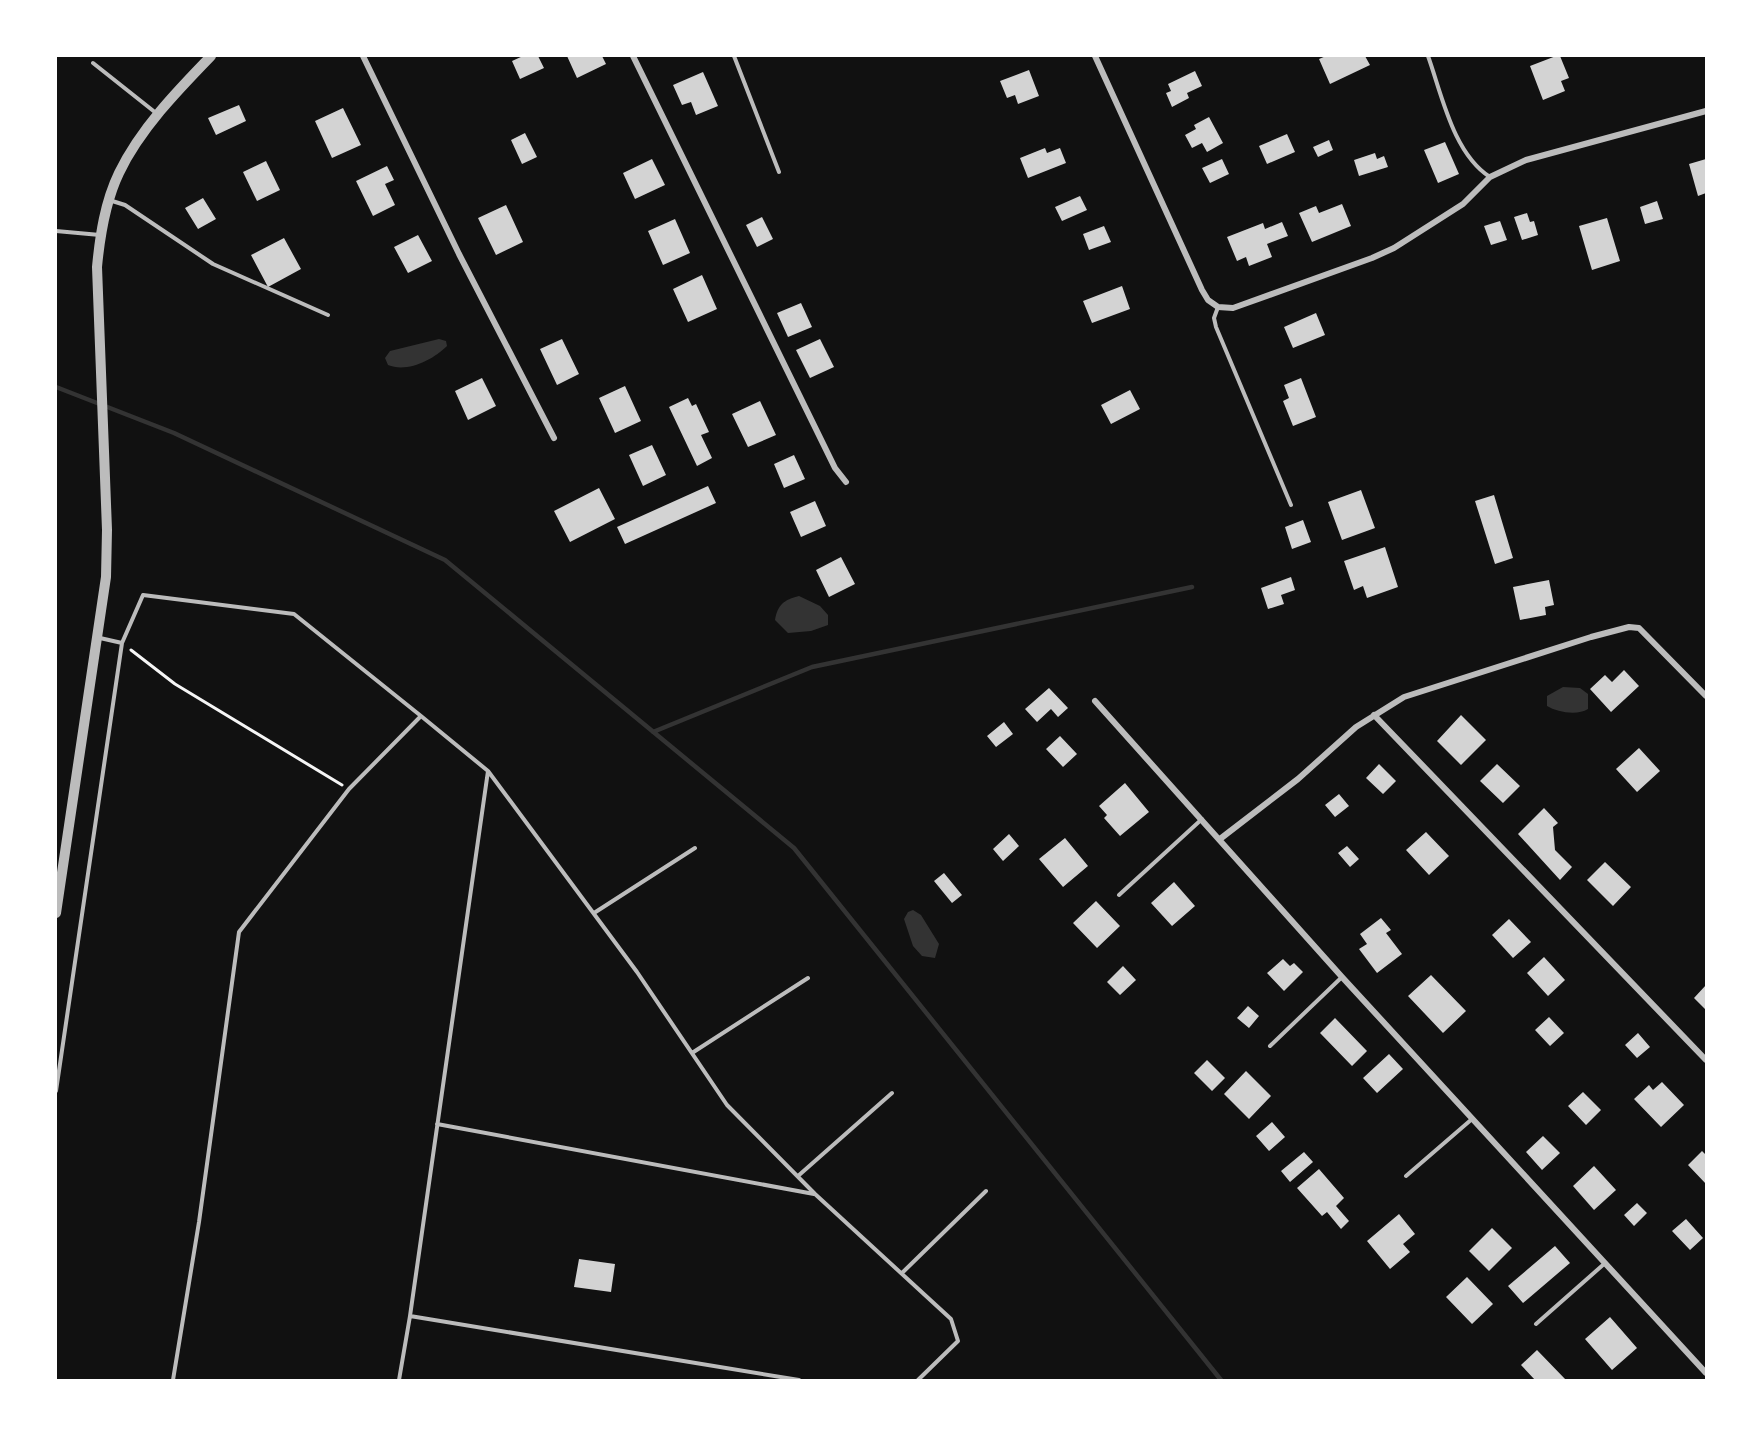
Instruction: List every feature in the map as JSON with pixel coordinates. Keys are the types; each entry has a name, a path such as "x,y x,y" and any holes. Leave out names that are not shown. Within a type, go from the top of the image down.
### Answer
{"street":[{"path":"56,914 99,637 106,577 107,530 98,267 100,235 119,172 159,115 211,56"},
{"path":"363,56 459,254 554,438"},
{"path":"633,56 835,468 846,482"},
{"path":"1095,56 1202,290 1208,300 1218,307 1233,308 1250,303 1394,248 1463,204 1490,177 1526,160 1707,111"},
{"path":"1220,839 1374,715 1404,698 1629,627 1639,628 1651,638 1707,696"},
{"path":"1095,701 1342,977 1604,1264 1707,1373"},
{"path":"1374,715 1707,1060"}],"lane":[{"path":"734,56 779,172"},
{"path":"1428,56 1459,138 1471,161 1490,177"},
{"path":"93,63 159,115"},
{"path":"109,200 125,205 213,264 328,315"},
{"path":"56,231 100,235"},
{"path":"1218,307 1214,318 1216,327 1291,505"},
{"path":"56,1091 122,644 143,595 294,614 488,771 637,972 727,1105 815,1194 951,1319 958,1341 918,1380"},
{"path":"99,637 122,644"},
{"path":"173,1380 199,1222 239,932 350,789 421,716"},
{"path":"399,1380 488,771"},
{"path":"1119,895 1202,819"},
{"path":"594,913 695,848"},
{"path":"1270,1046 1342,977"},
{"path":"692,1053 808,978"},
{"path":"798,1176 892,1093"},
{"path":"1406,1176 1472,1119"},
{"path":"437,1124 815,1194"},
{"path":"902,1274 986,1191"},
{"path":"1536,1324 1604,1264"},
{"path":"410,1316 799,1380"}],"path":[{"path":"122,644 175,684 350,789"}],"shaded area":[{"path":"439,339 446,341 447,346 435,356 419,364 395,367 388,365 385,358 390,351"},
{"path":"799,596 820,606 828,615 828,625 811,631 788,633 775,620 782,604"},
{"path":"1563,687 1580,688 1588,694 1588,709 1567,712 1547,706 1547,696"},
{"path":"913,910 921,915 939,944 935,958 922,956 913,946 904,919 908,912"}],"building":[{"path":"523,56 538,56 544,68 520,79 512,61"},
{"path":"567,56 602,56 606,64 577,78"},
{"path":"1326,56 1365,56 1370,65 1330,84 1319,59"},
{"path":"1560,56 1569,78 1561,81 1565,91 1543,100 1530,66"},
{"path":"1029,70 1039,96 1018,104 1015,95 1007,98 1000,81"},
{"path":"1195,71 1202,86 1187,93 1189,98 1172,107 1166,93 1171,91 1168,84"},
{"path":"703,72 718,106 696,115 691,102 682,105 673,85"},
{"path":"239,105 246,121 216,135 208,118"},
{"path":"343,108 361,145 332,158 315,121"},
{"path":"1209,117 1223,143 1207,152 1202,143 1192,148 1185,135 1196,129 1194,125"},
{"path":"525,133 537,157 522,164 511,140"},
{"path":"1287,134 1295,152 1267,164 1259,146"},
{"path":"1329,140 1333,150 1318,157 1313,147"},
{"path":"1445,142 1459,174 1438,183 1424,150"},
{"path":"1045,148 1047,153 1060,148 1066,163 1028,178 1020,158"},
{"path":"1375,153 1377,159 1384,156 1388,167 1359,176 1354,160"},
{"path":"652,159 665,185 635,199 623,173"},
{"path":"1222,159 1229,174 1210,183 1202,168"},
{"path":"1706,159 1706,193 1698,196 1689,164"},
{"path":"266,161 280,190 257,201 243,172"},
{"path":"387,166 394,180 385,184 395,205 373,216 356,181"},
{"path":"1080,196 1087,210 1062,221 1055,207"},
{"path":"203,198 216,219 198,229 185,208"},
{"path":"1657,201 1663,219 1645,224 1640,207"},
{"path":"1342,204 1351,226 1312,242 1299,213 1316,206 1319,213"},
{"path":"506,205 523,242 496,255 478,218"},
{"path":"1527,213 1530,222 1534,221 1538,235 1522,240 1514,217"},
{"path":"762,217 773,239 757,247 746,225"},
{"path":"1607,218 1620,261 1592,270 1579,226"},
{"path":"675,219 690,253 663,265 648,231"},
{"path":"1500,221 1507,240 1491,245 1484,226"},
{"path":"1282,222 1288,236 1267,244 1272,257 1249,266 1246,257 1237,261 1227,237 1263,223 1265,229"},
{"path":"1104,226 1111,242 1089,250 1083,234"},
{"path":"418,235 432,261 408,273 394,247"},
{"path":"284,238 301,269 268,287 251,255"},
{"path":"702,275 717,309 688,322 673,289"},
{"path":"1122,286 1130,309 1092,323 1083,301"},
{"path":"801,303 812,327 788,337 777,313"},
{"path":"1316,313 1325,335 1293,348 1284,327"},
{"path":"562,339 579,374 557,385 540,349"},
{"path":"820,339 834,367 810,378 796,350"},
{"path":"482,378 496,406 468,420 455,391"},
{"path":"1301,378 1316,417 1293,426 1283,401 1289,398 1284,385"},
{"path":"625,386 641,421 615,433 599,398"},
{"path":"1130,390 1140,409 1111,424 1101,405"},
{"path":"688,398 692,406 696,404 709,432 701,435 712,458 697,466 669,407"},
{"path":"760,401 776,435 748,447 732,414"},
{"path":"652,445 666,475 643,486 629,455"},
{"path":"794,455 805,479 784,488 774,464"},
{"path":"708,486 716,503 625,544 617,527"},
{"path":"599,488 615,519 570,542 554,511"},
{"path":"1361,490 1375,528 1342,540 1328,502"},
{"path":"1494,495 1513,558 1495,564 1475,501"},
{"path":"815,501 826,526 801,537 790,512"},
{"path":"1303,520 1311,542 1292,549 1285,527"},
{"path":"1385,547 1398,587 1367,598 1363,586 1354,590 1344,561"},
{"path":"841,557 855,584 829,597 816,570"},
{"path":"1291,577 1295,590 1281,595 1284,604 1268,609 1261,588"},
{"path":"1549,580 1554,605 1545,607 1546,615 1520,620 1513,587"},
{"path":"1624,670 1639,686 1611,712 1590,689 1605,675 1612,682"},
{"path":"1049,688 1068,708 1058,717 1051,709 1037,722 1025,709"},
{"path":"1461,715 1486,740 1461,765 1437,741"},
{"path":"1004,722 1013,734 996,747 987,736"},
{"path":"1060,736 1077,754 1063,767 1046,749"},
{"path":"1639,748 1660,771 1637,792 1616,769"},
{"path":"1379,764 1396,781 1383,794 1366,778"},
{"path":"1497,764 1520,786 1503,803 1480,781"},
{"path":"1125,783 1149,812 1120,836 1104,818 1107,815 1099,806"},
{"path":"1339,794 1349,806 1335,817 1325,805"},
{"path":"1544,808 1558,823 1553,827 1555,850 1572,867 1560,880 1518,834"},
{"path":"1426,832 1449,856 1429,875 1406,850"},
{"path":"1009,834 1019,846 1003,861 993,849"},
{"path":"1065,838 1088,866 1063,887 1039,859"},
{"path":"1347,846 1359,859 1350,867 1338,853"},
{"path":"1605,862 1631,887 1613,906 1587,880"},
{"path":"944,873 962,895 952,903 934,881"},
{"path":"1174,882 1195,906 1172,926 1151,903"},
{"path":"1096,901 1120,926 1097,948 1073,923"},
{"path":"1381,918 1391,930 1386,933 1402,954 1377,973 1359,949 1367,944 1360,934"},
{"path":"1509,919 1531,942 1513,958 1492,935"},
{"path":"1544,957 1565,980 1548,996 1527,973"},
{"path":"1283,959 1290,966 1294,963 1303,972 1284,991 1267,973"},
{"path":"1123,966 1136,980 1120,995 1107,982"},
{"path":"1431,975 1466,1011 1443,1033 1408,996"},
{"path":"1706,985 1706,1010 1694,998"},
{"path":"1248,1006 1259,1016 1249,1028 1237,1018"},
{"path":"1549,1017 1564,1033 1550,1046 1535,1030"},
{"path":"1335,1018 1367,1051 1352,1066 1320,1033"},
{"path":"1638,1033 1650,1047 1637,1058 1625,1045"},
{"path":"1389,1054 1403,1069 1377,1093 1363,1078"},
{"path":"1207,1060 1225,1078 1212,1091 1194,1073"},
{"path":"1246,1071 1271,1096 1249,1119 1224,1094"},
{"path":"1662,1082 1684,1105 1661,1127 1634,1099 1649,1085 1653,1090"},
{"path":"1583,1092 1601,1110 1586,1125 1568,1106"},
{"path":"1272,1122 1285,1137 1269,1151 1256,1136"},
{"path":"1543,1136 1560,1153 1542,1170 1526,1152"},
{"path":"1702,1151 1706,1155 1706,1184 1688,1165"},
{"path":"1304,1152 1313,1162 1290,1182 1281,1171"},
{"path":"1594,1166 1616,1190 1594,1210 1573,1186"},
{"path":"1319,1169 1344,1198 1336,1206 1349,1221 1341,1229 1327,1212 1322,1216 1297,1188"},
{"path":"1637,1203 1647,1213 1634,1226 1624,1215"},
{"path":"1399,1214 1415,1234 1403,1244 1410,1252 1390,1269 1367,1241"},
{"path":"1686,1219 1703,1238 1690,1250 1672,1231"},
{"path":"1492,1228 1512,1248 1489,1271 1469,1251"},
{"path":"1555,1246 1570,1263 1523,1303 1508,1286"},
{"path":"579,1259 615,1264 611,1292 574,1287"},
{"path":"1467,1277 1493,1304 1472,1324 1446,1297"},
{"path":"1610,1317 1637,1348 1612,1370 1585,1339"},
{"path":"1537,1350 1566,1380 1535,1380 1521,1365"}],"waterway":[{"path":"56,387 174,433 445,560 794,848 1221,1380"},
{"path":"653,732 812,667 1192,587"}]}
